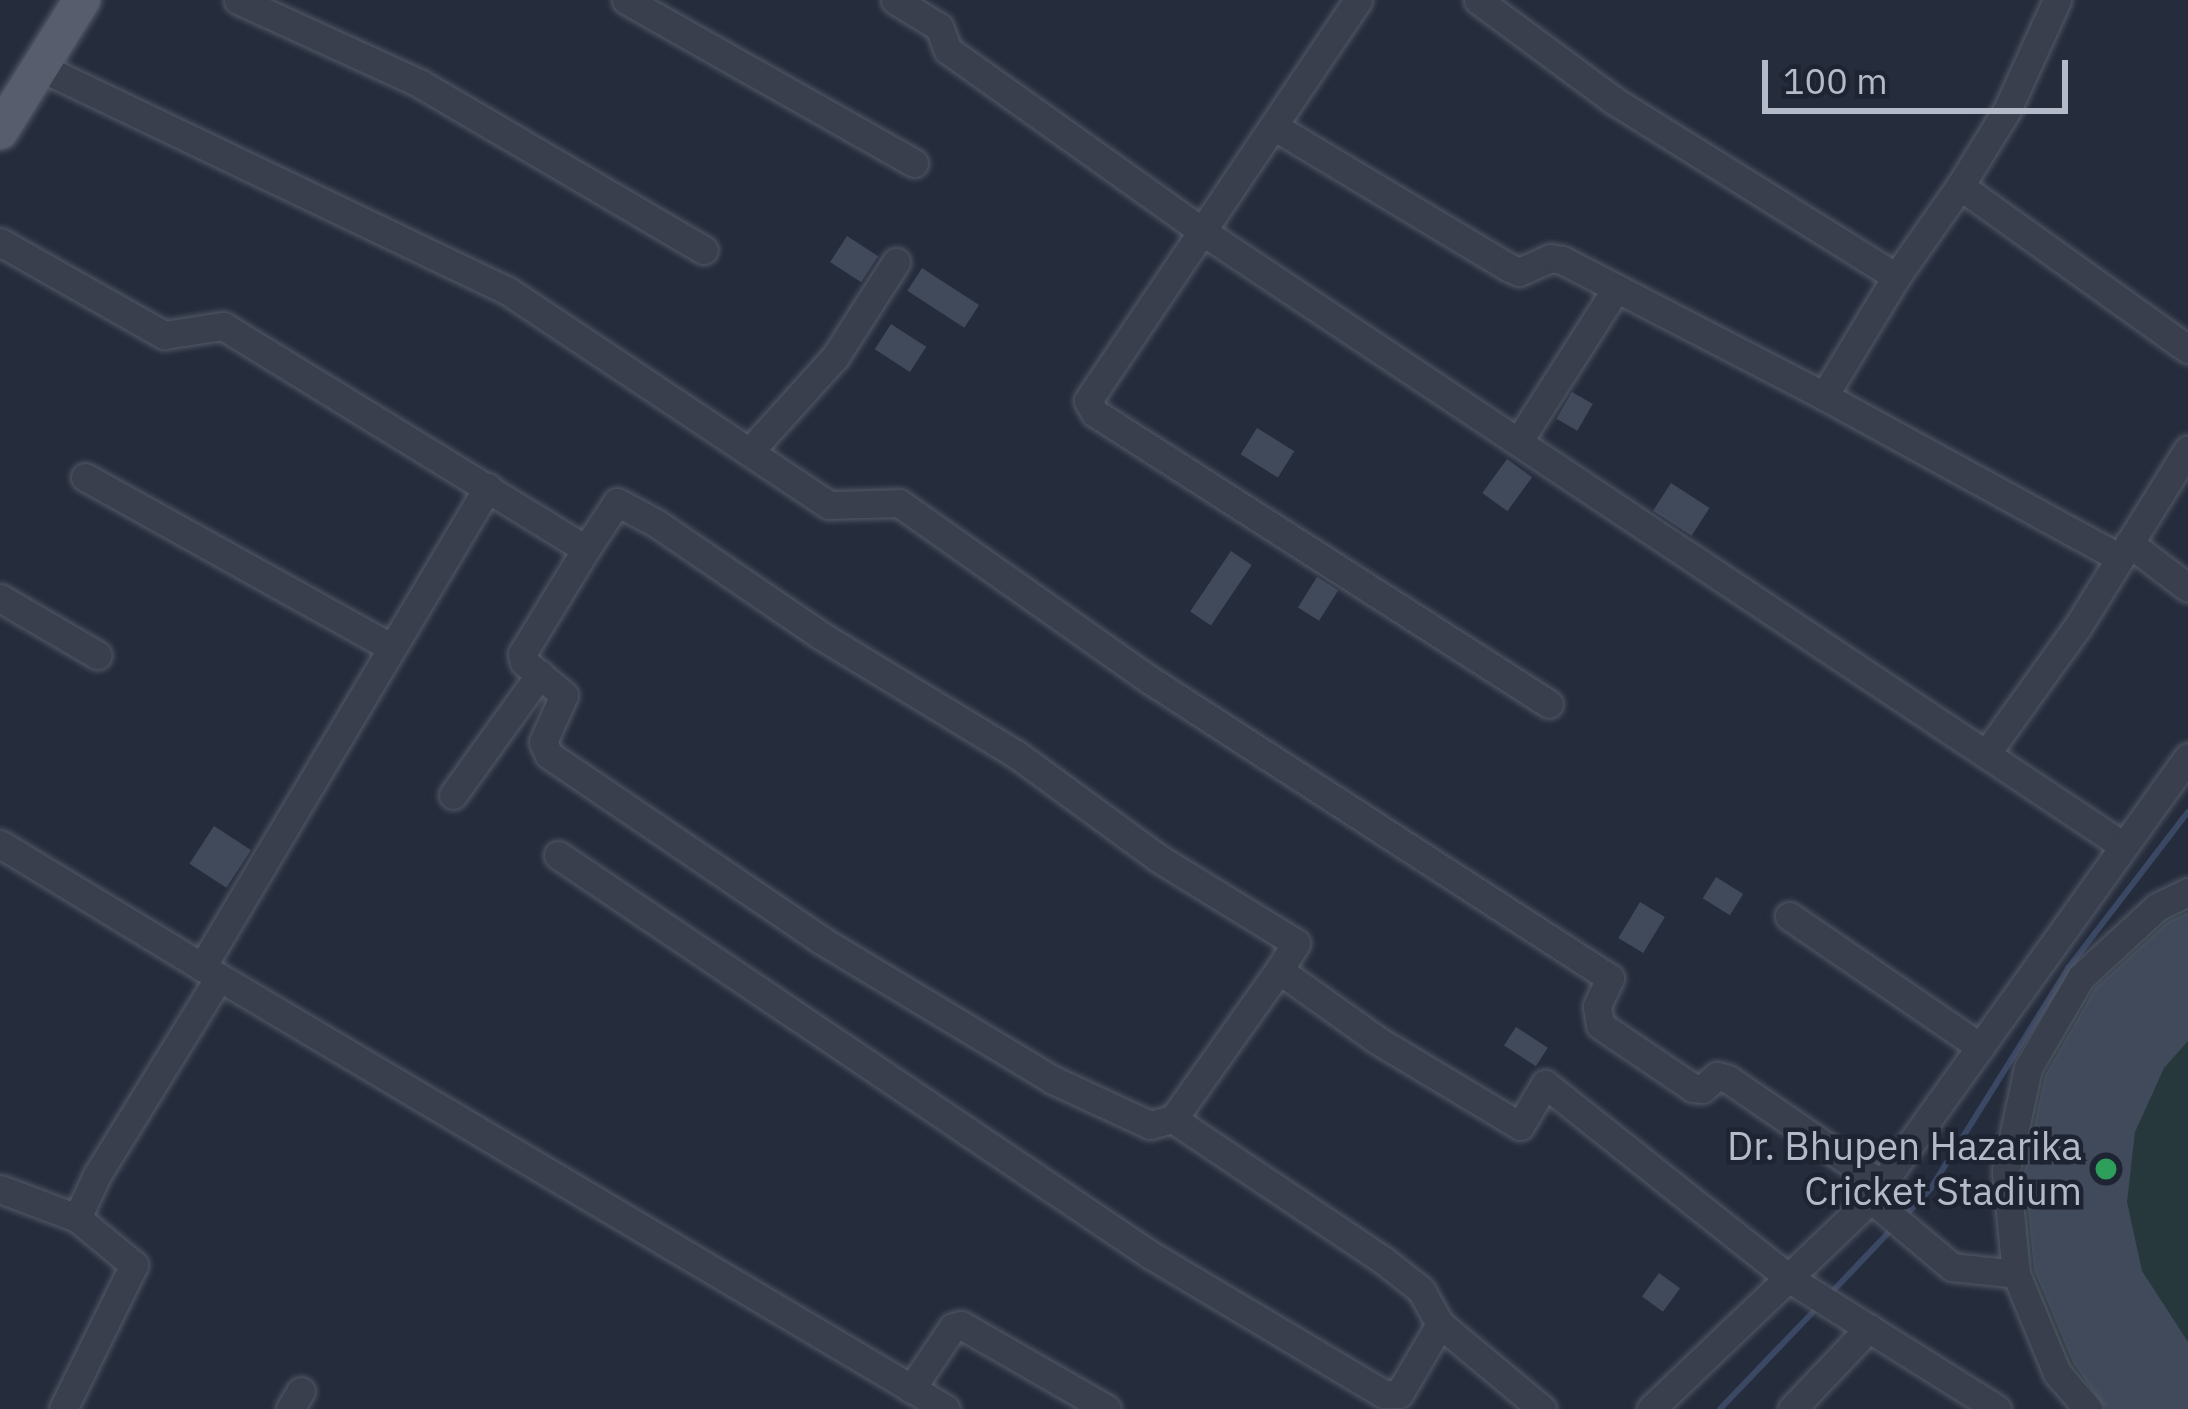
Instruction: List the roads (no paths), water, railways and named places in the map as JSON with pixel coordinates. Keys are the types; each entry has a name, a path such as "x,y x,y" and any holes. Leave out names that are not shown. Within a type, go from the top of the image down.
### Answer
{"main road":[{"path":"0,131 82,0"}],"street":[{"path":"238,0 419,83 704,250"},
{"path":"626,0 914,163"},
{"path":"895,0 939,27 948,50 1204,233 2122,845"},
{"path":"1358,0 1204,233 1093,387 1088,401 1095,413 1549,704"},
{"path":"1478,0 1612,100 1896,277"},
{"path":"1824,396 2007,110 2057,0"},
{"path":"40,67 508,291 829,505 899,503 1170,693 1610,978 1596,1015 1619,1037 1693,1088 1702,1089 1717,1076 1728,1079 1882,1200 1952,1268 2016,1274"},
{"path":"1275,128 1508,267 1519,272 1550,258 1562,260 2188,588"},
{"path":"1960,185 2188,349"},
{"path":"0,242 164,335 223,326 586,549"},
{"path":"750,451 835,357 896,262"},
{"path":"1518,442 1616,289"},
{"path":"1986,754 2188,449"},
{"path":"85,477 392,648"},
{"path":"77,1218 392,648 488,487"},
{"path":"616,502 656,523 820,635 1016,754 1158,858 1296,943 1173,1119 1150,1125 1053,1080 820,940 549,755 543,742 564,695 524,662 523,654 586,549 616,502"},
{"path":"0,598 97,655"},
{"path":"453,795 540,674"},
{"path":"1651,1409 1882,1200 1980,1047 2188,757"},
{"path":"0,844 210,974 946,1409"},
{"path":"558,855 1149,1254 1384,1394 1400,1394 1440,1324"},
{"path":"2088,1409 2057,1373 2016,1274 2006,1170 2029,1068 2080,977 2157,907 2188,892"},
{"path":"1789,916 1980,1047"},
{"path":"1279,970 1377,1040 1520,1126 1545,1084 1790,1279 1997,1409"},
{"path":"1173,1119 1383,1260 1421,1290 1440,1324 1541,1409"},
{"path":"0,1189 77,1218 127,1253 134,1265 63,1409"},
{"path":"911,1388 953,1327 961,1325 1107,1409"},
{"path":"1792,1409 1869,1328"}],"waterway":[{"path":"1905,1216 1931,1188 2069,967 2188,812"},
{"path":"1830,1294 1891,1230"},
{"path":"1720,1409 1817,1308"}],"place":[{"name":"Dr. Bhupen Hazarika Cricket Stadium","path":"2106,1169"}]}
